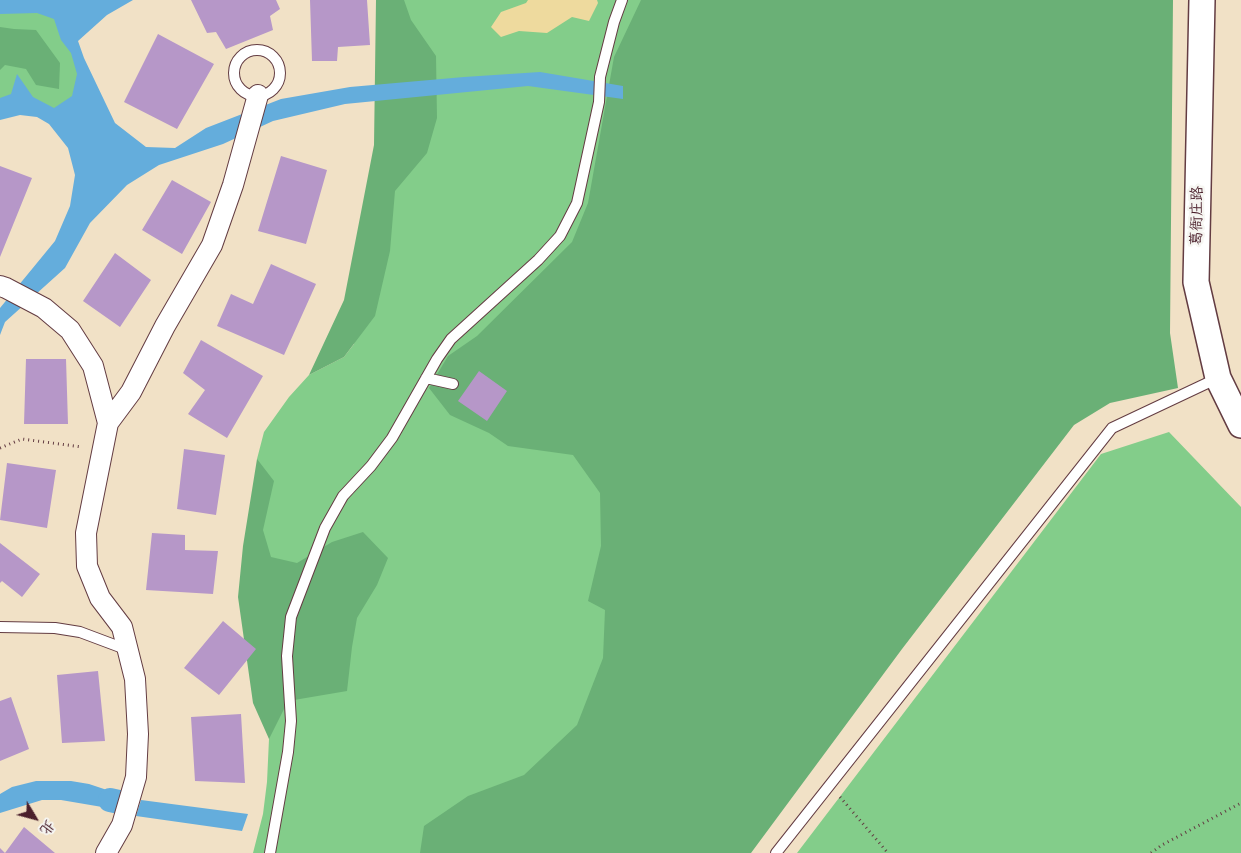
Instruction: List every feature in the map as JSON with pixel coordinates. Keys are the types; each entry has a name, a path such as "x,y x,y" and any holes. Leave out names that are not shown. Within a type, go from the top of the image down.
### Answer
{"street":[{"name":"葛衙庄路","path":"1202,0 1196,282 1218,378 1241,425"},
{"path":"106,853 122,825 136,777 138,734 134,680 122,628 100,598 87,566 86,533 102,450 108,422 130,392 165,326 212,245 233,185 258,95"},
{"path":"3,287 44,308 70,330 92,366 108,422"}],"lane":[{"path":"270,853 288,752 291,721 287,656 291,617 326,528 343,496 371,466 392,438 426,378 451,339 538,260 560,236 577,203 599,102 600,77 614,22 622,0"},
{"path":"262,50 269,53 278,64 280,71 279,78 272,90 258,95 244,91 235,78 234,71 240,57 247,52 262,50"},
{"path":"426,378 454,384"},
{"path":"776,853 1112,428 1218,378"},
{"path":"0,627 55,628 80,632 128,650"}],"path":[{"path":"0,448 22,440 102,450"},
{"path":"830,785 888,853"},
{"path":"1151,853 1162,845 1241,803"}],"green space":[{"path":"0,0 66,16 85,74 64,118 0,112"},
{"path":"376,0 404,0 411,20 436,56 437,118 427,153 395,191 390,251 375,316 344,357 309,375 344,300 374,145"},
{"path":"394,0 677,0 640,694 561,853 253,853 263,814 269,739 257,459 264,432 289,397 309,375 344,357 354,344"},
{"path":"641,0 1173,0 1170,333 1178,388 1110,403 1074,425 902,649 751,853 420,853 424,826 468,796 524,775 577,725 603,658 605,610 588,601 601,546 600,493 573,455 508,446 489,433 450,415 429,388 448,356 477,336 572,242 588,203 614,57"},
{"path":"0,27 36,30 60,63 59,89 36,85 26,69 5,65 0,70"},
{"path":"1169,432 1241,507 1241,853 797,853 1101,454"},
{"path":"257,459 274,481 263,530 271,557 297,563 332,542 363,532 388,558 377,585 357,618 347,691 288,701 269,739 253,703 238,597 243,546"}],"sand":[{"path":"528,0 597,0 598,3 589,21 572,17 547,33 519,31 501,37 491,27 501,12 526,3"}],"water":[{"path":"0,0 133,0 107,15 78,41 84,58 115,123 146,147 175,148 206,128 281,99 350,87 540,72 623,86 623,99 528,86 345,104 273,121 223,144 159,165 127,185 90,223 65,268 5,322 0,335 0,308 55,241 70,206 75,175 68,148 49,124 37,117 20,115 0,120 0,98 11,94 17,74 33,97 54,108 72,96 77,74 71,53 61,40 54,19 37,13 0,14"},
{"path":"36,781 71,781 89,784 113,792 108,808 61,800 42,800 0,813 0,794 12,787"},
{"path":"141,800 248,814 242,831 136,816"}],"building":[{"path":"191,0 276,0 280,9 270,16 273,30 226,49 216,32 207,33"},
{"path":"310,0 367,0 370,45 338,47 337,61 312,61"},
{"path":"158,34 214,64 177,129 124,102"},
{"path":"281,156 327,170 306,244 258,231"},
{"path":"0,166 32,178 0,257"},
{"path":"172,180 211,202 182,254 142,230"},
{"path":"115,253 151,280 120,327 83,301"},
{"path":"271,264 316,284 284,355 217,326 231,294 253,304"},
{"path":"201,340 263,376 227,438 188,414 205,390 183,373"},
{"path":"26,359 66,359 68,424 24,424"},
{"path":"479,371 507,391 487,421 458,401"},
{"path":"184,449 225,455 216,515 177,509"},
{"path":"7,463 56,470 47,528 0,520"},
{"path":"152,533 185,535 185,550 218,551 213,594 146,590"},
{"path":"0,543 40,574 22,597 2,581 0,583"},
{"path":"223,621 256,649 219,695 184,668"},
{"path":"98,671 105,741 62,743 57,675"},
{"path":"11,697 29,749 0,761 0,701"},
{"path":"241,714 245,783 195,781 191,717"},
{"path":"24,827 55,853 5,853"}],"waterway":[{"path":"110,800 119,802"}]}
